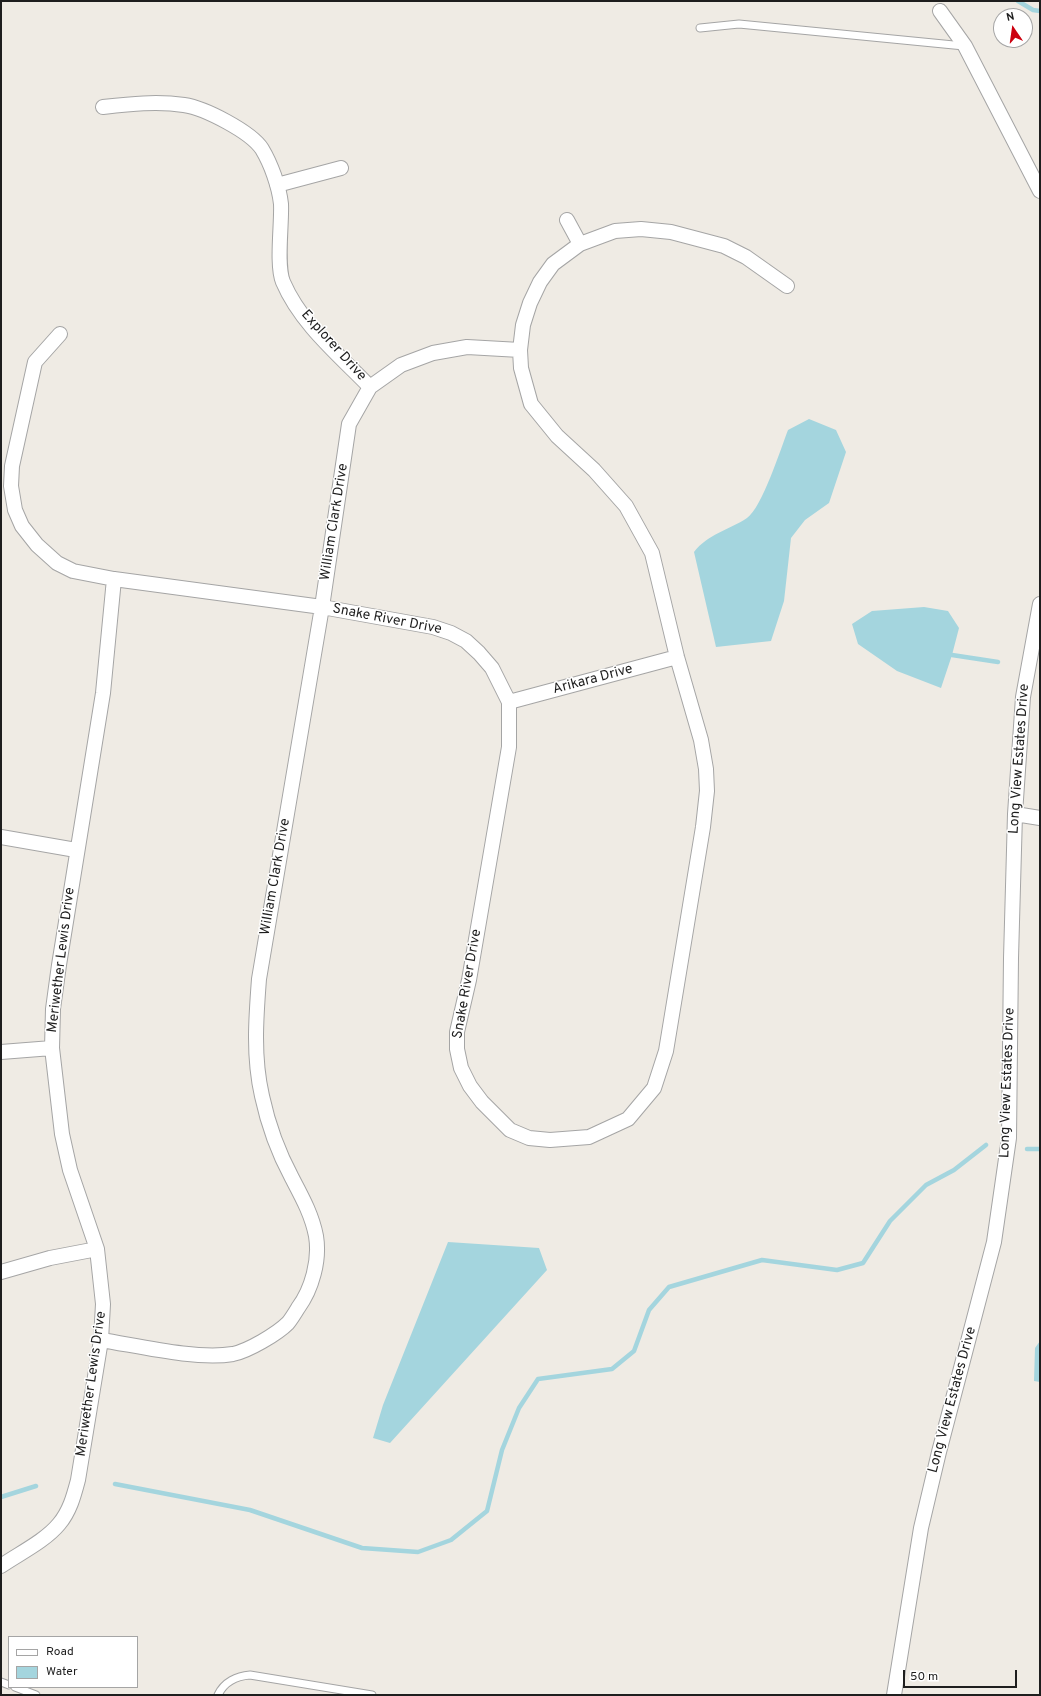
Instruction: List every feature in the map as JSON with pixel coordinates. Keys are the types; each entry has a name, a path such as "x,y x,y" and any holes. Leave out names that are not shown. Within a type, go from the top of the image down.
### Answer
{"street":[{"path":"940,12 965,46 1040,191"},
{"name":"Explorer Drive","path":"103,107 150,102 185,105 212,114 237,128 262,148 277,185 281,203 280,257 283,281 304,318 370,387"},
{"path":"277,185 341,168"},
{"path":"568,220 580,244"},
{"name":"Snake River Drive","path":"60,334 35,362 12,466 11,486 15,510 22,526 37,546 57,563 73,571 114,579 322,607 434,627 451,633 466,641 492,668 509,702 509,747 469,980 458,1026 457,1049 461,1068 470,1086 482,1102 510,1130 529,1138 550,1140 589,1137 628,1120 654,1088 666,1050 703,827 707,791 706,769 700,740 677,657 652,553 640,528 626,506 594,470 557,436 531,404 521,368 520,350 523,325 530,303 540,282 553,264 580,244 615,231 641,228 671,232 724,246 746,257 787,286"},
{"name":"William Clark Drive","path":"101,1340 203,1356 234,1354 261,1342 287,1323 307,1296 316,1265 316,1237 307,1206 291,1178 274,1139 262,1096 256,1057 256,1017 259,979 322,607 349,424 370,387 401,365 433,353 467,347 520,350"},
{"name":"Meriwether Lewis Drive","path":"1,1566 50,1532 60,1523 72,1502 78,1480 101,1340 103,1304 96,1249 70,1170 62,1134 52,1048 53,1009 58,964 103,693 114,579"},
{"name":"Long View Estates Drive","path":"894,1695 921,1528 939,1452 994,1242 1008,1145 1015,814 1023,697 1040,604"},
{"name":"Arikara Drive","path":"509,702 677,657"},
{"path":"1015,814 1040,818"},
{"path":"1,837 76,850"},
{"path":"1,1052 52,1048"},
{"path":"1,1272 50,1258 96,1249"}],"lane":[{"path":"700,28 739,24 965,46"},
{"path":"218,1695 230,1681 242,1676 372,1695"},
{"path":"18,1688 36,1695"}],"water":[{"path":"809,419 836,430 846,452 829,503 805,520 791,538 784,601 771,641 716,647 694,552 712,536 747,518 753,512 765,491 788,430"},
{"path":"924,607 948,611 959,628 941,688 897,671 858,644 852,624 872,611"},
{"path":"448,1242 539,1248 547,1270 390,1443 373,1438 383,1405"},
{"path":"1040,1341 1040,1382 1034,1381 1035,1348"}],"waterway":[{"path":"1018,1 1033,10 1040,11"},
{"path":"952,655 998,662"},
{"path":"115,1484 250,1510 362,1548 418,1552 451,1540 487,1511 502,1450 519,1408 538,1379 612,1369 634,1351 649,1310 669,1287 762,1260 837,1270 863,1263 890,1221 926,1185 954,1170 986,1145"},
{"path":"1027,1149 1040,1149"},
{"path":"1,1497 36,1486"}]}
